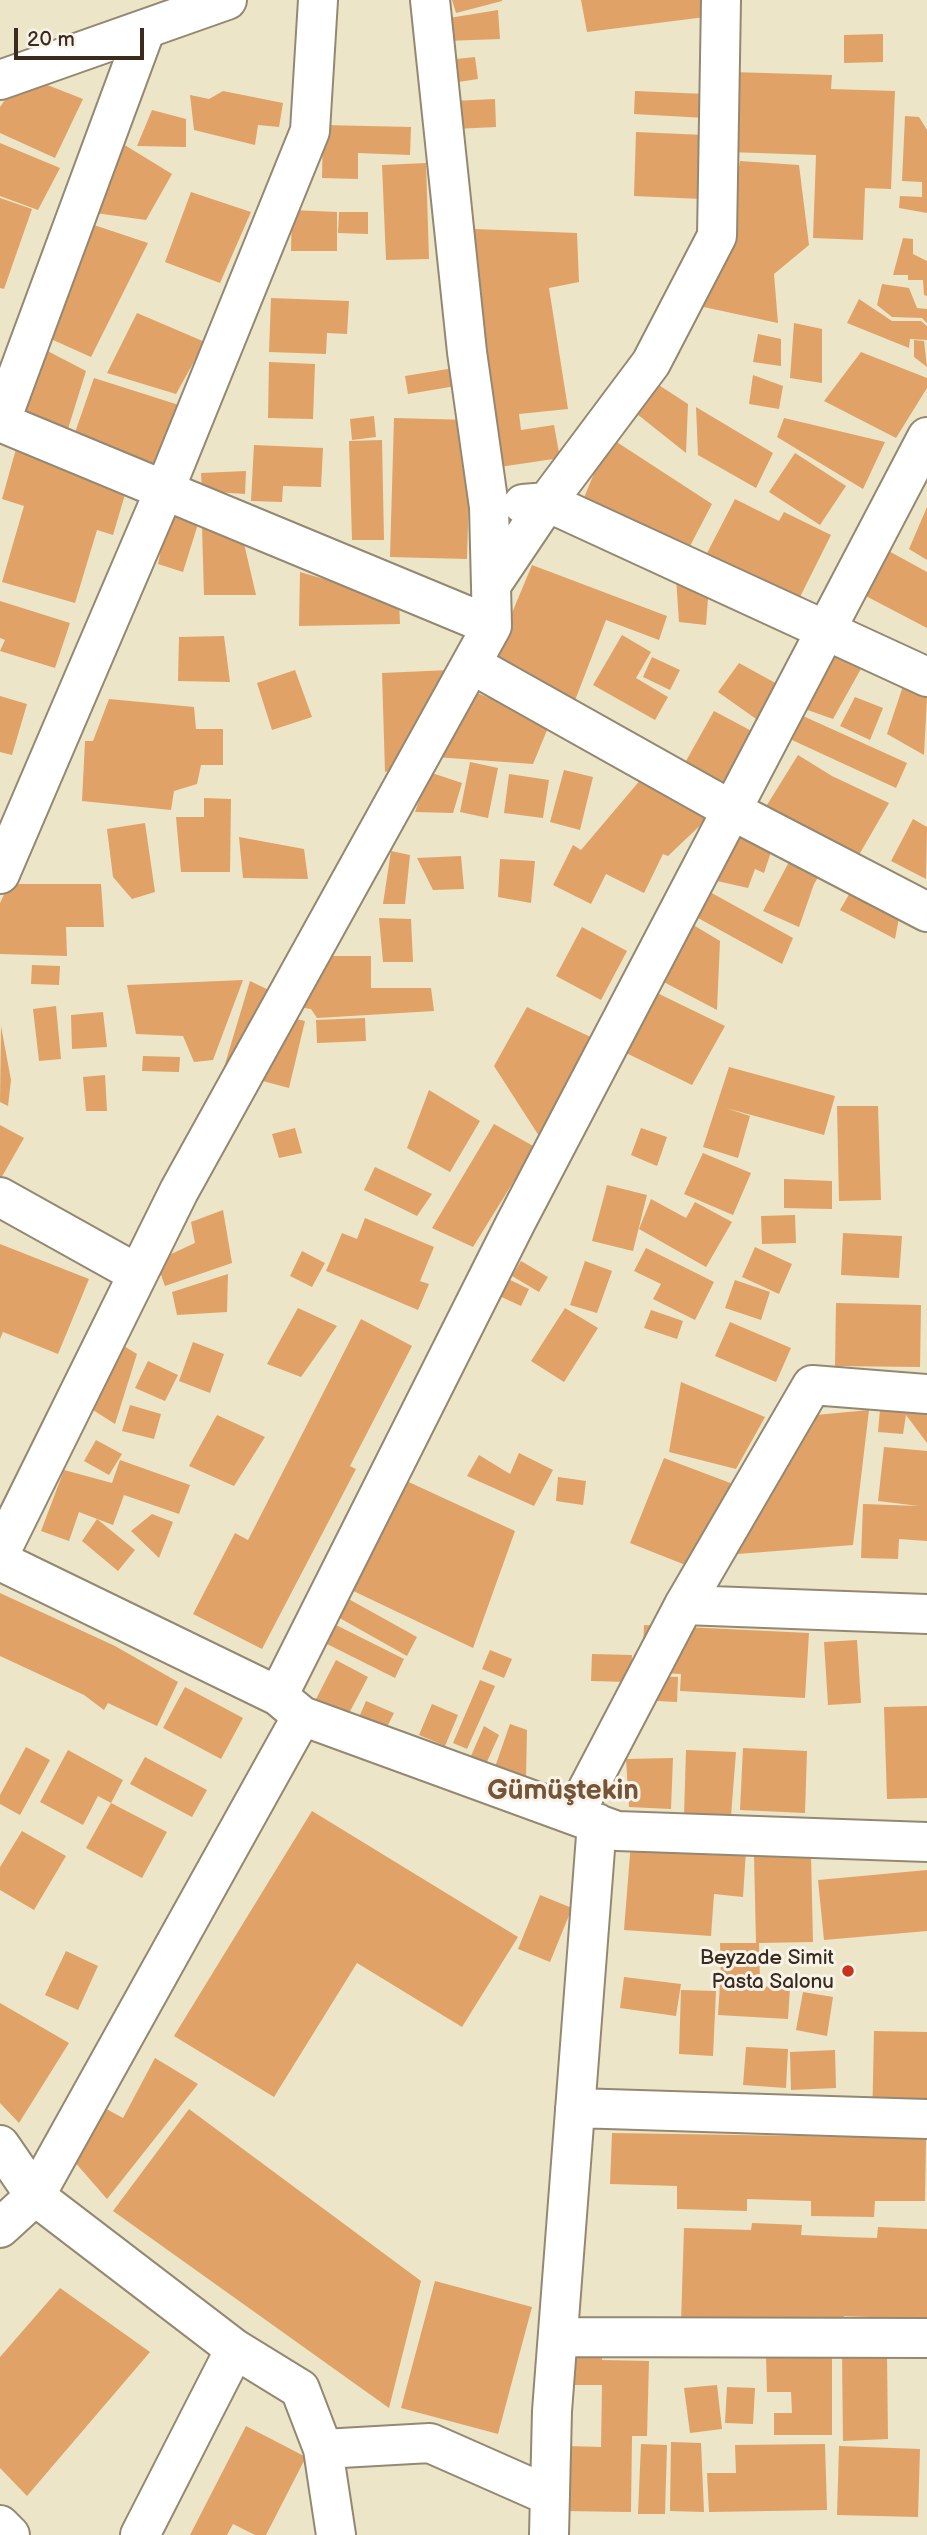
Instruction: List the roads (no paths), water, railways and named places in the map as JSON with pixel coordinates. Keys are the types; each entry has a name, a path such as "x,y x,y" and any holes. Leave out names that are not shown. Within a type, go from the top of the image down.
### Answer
{"street":[{"path":"0,80 227,0"},
{"path":"0,874 165,489 310,131 318,0"},
{"path":"0,1553 186,1178 492,626 489,507 467,352 430,0"},
{"path":"492,584 547,502 651,363 717,236 721,0"},
{"path":"145,31 0,422 492,626"},
{"path":"0,2228 35,2196 290,1706 516,1222 826,631 924,452"},
{"path":"489,507 547,502 927,677"},
{"path":"471,664 733,811 927,912"},
{"path":"0,1197 138,1274"},
{"path":"549,2535 558,2337 575,2108 585,1819 684,1605 812,1385 927,1394"},
{"path":"0,1561 290,1706 617,1831 927,1842"},
{"path":"684,1605 927,1614"},
{"path":"575,2108 927,2119"},
{"path":"0,2146 35,2196 235,2349 300,2389 323,2449 336,2535"},
{"path":"558,2337 927,2338"},
{"path":"140,2535 235,2349"},
{"path":"323,2449 430,2443 550,2496"},
{"path":"0,2525 10,2535"}],"place":[{"name":"Beyzade Simit Pasta Salonu","path":"848,1971"}],"district":[{"name":"Gümüştekin","path":"563,1792"}]}
